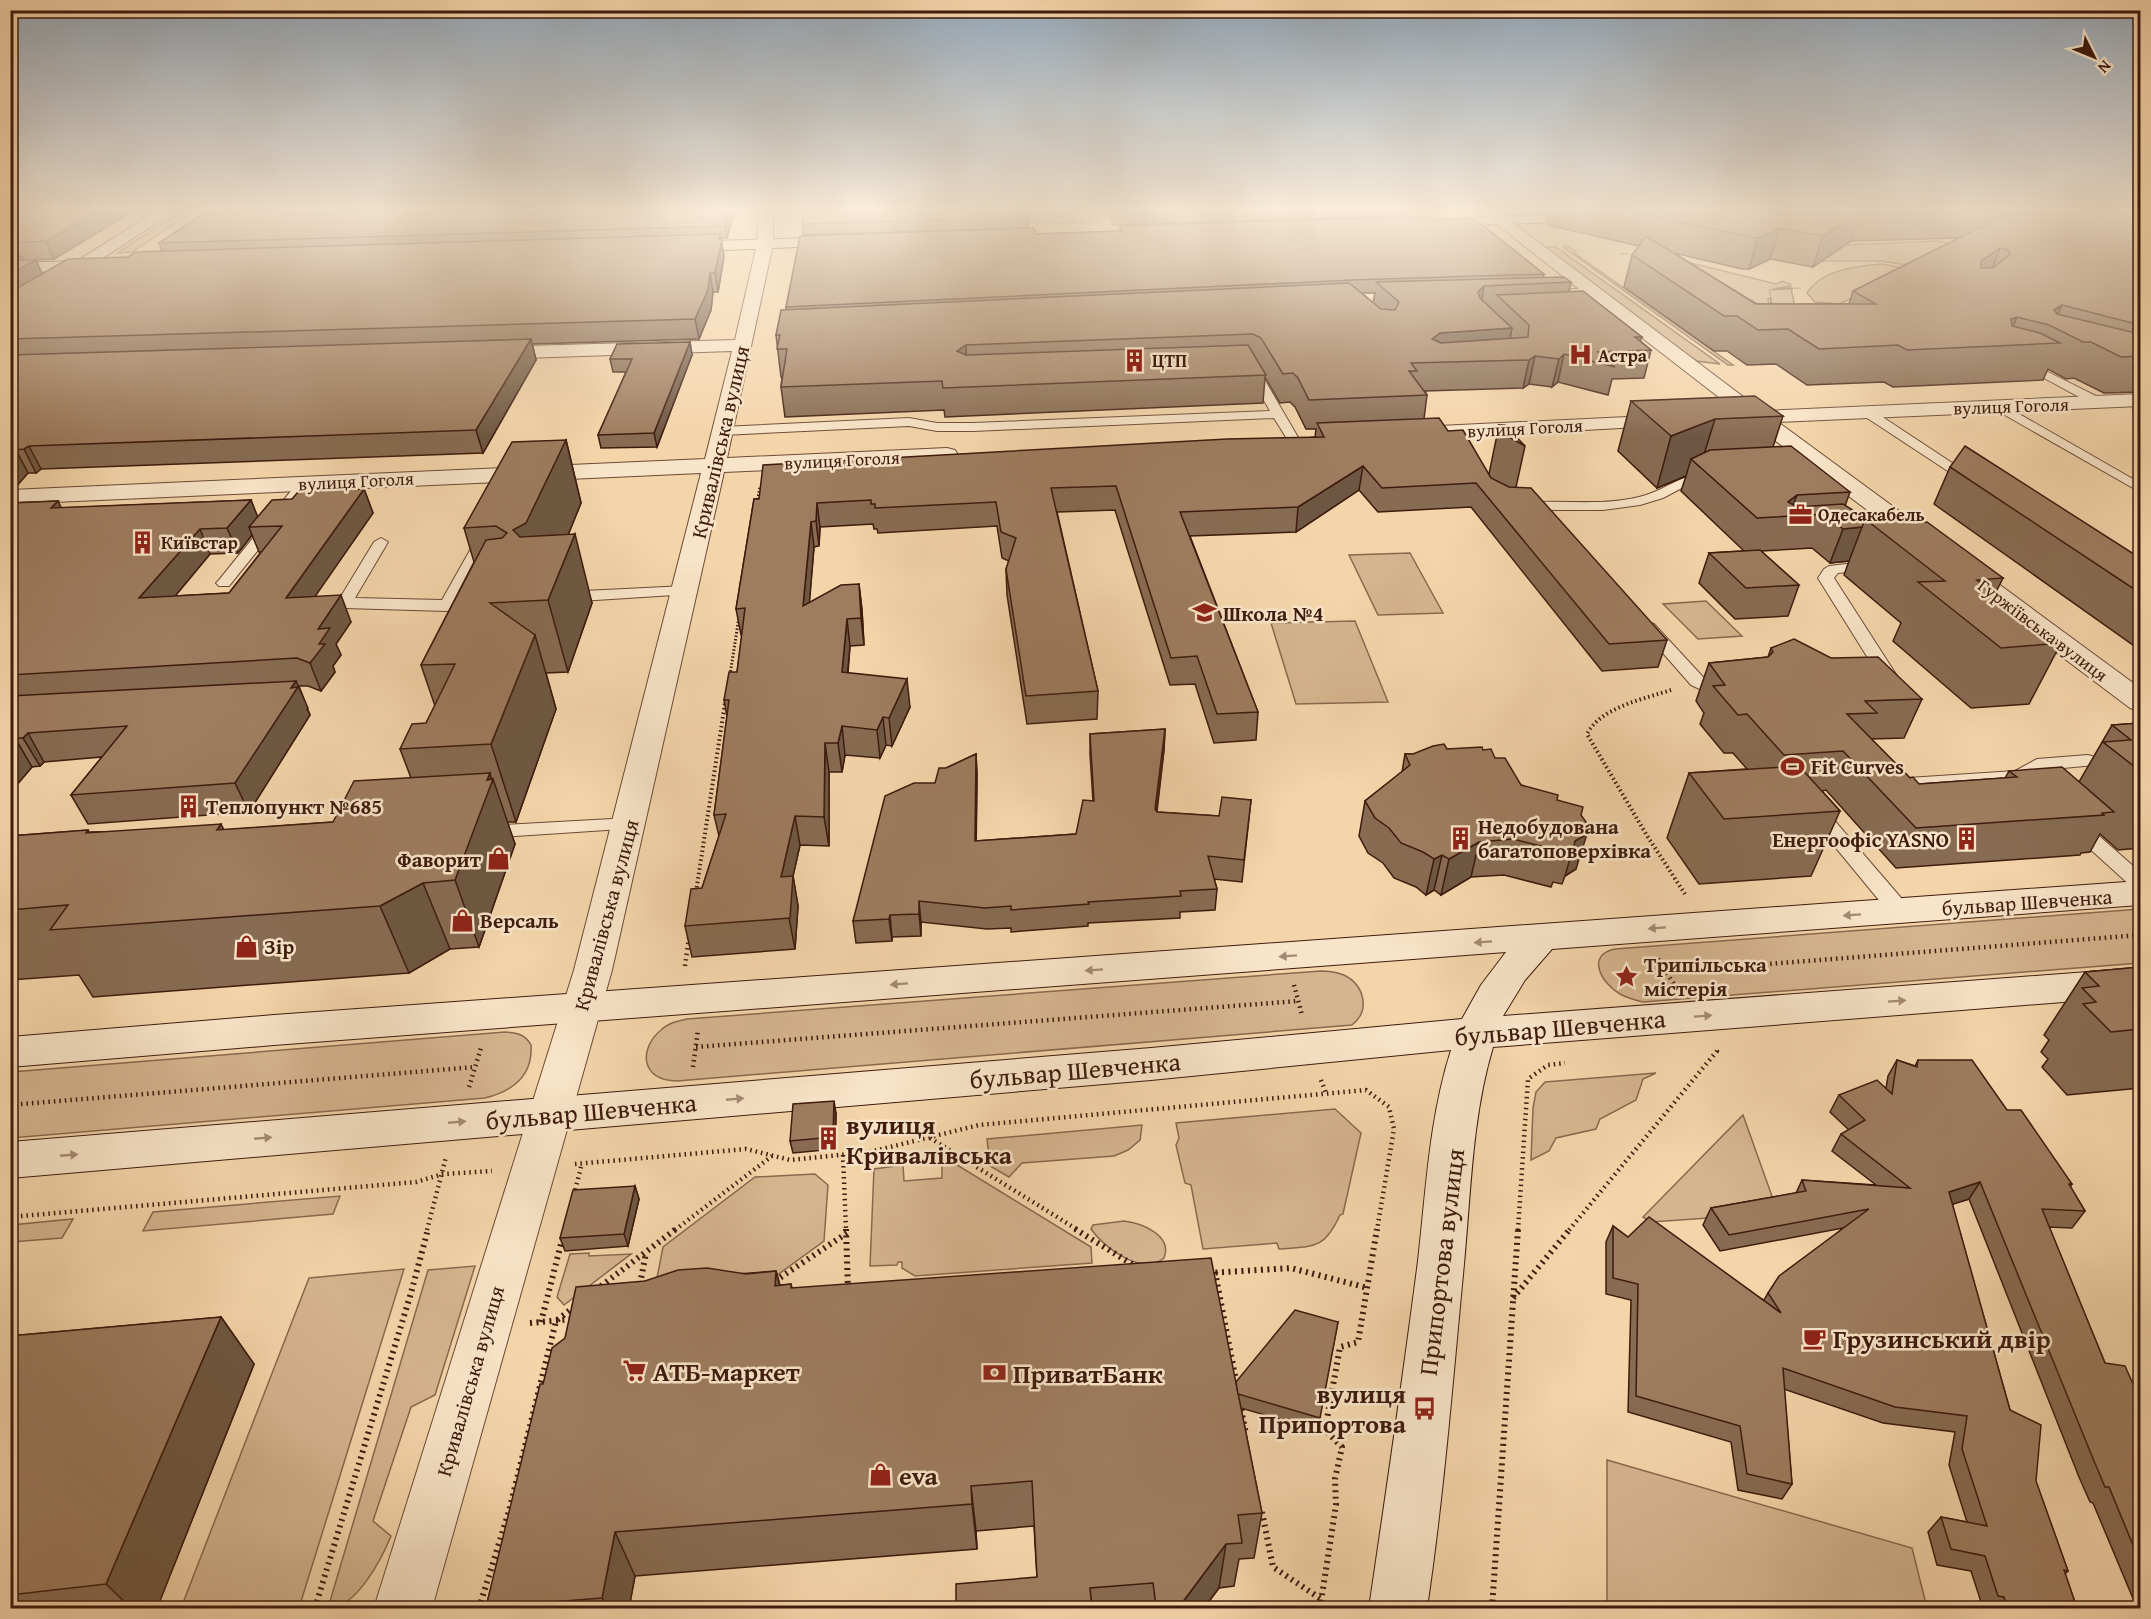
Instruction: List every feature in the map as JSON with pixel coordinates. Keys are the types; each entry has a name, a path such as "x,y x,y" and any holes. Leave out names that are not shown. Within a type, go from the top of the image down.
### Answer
{"street":[{"path":"10,310 49,286"},
{"name":"Кривалівська вулиця","path":"403,1608 582,1008 630,824 756,286"},
{"name":"Гуржіївська вулиця","path":"1580,286 1830,470 1895,528 1954,563 2140,702"},
{"path":"1529,295 1604,305"},
{"path":"476,353 744,338 769,330"},
{"name":"вулиця Гоголя","path":"1724,419 2140,400"},
{"name":"вулиця Гоголя","path":"1397,434 1461,439 1692,421"},
{"path":"1269,440 1316,438"},
{"name":"вулиця Гоголя","path":"10,497 963,454"},
{"name":"бульвар Шевченка","path":"10,1052 2140,893"},
{"name":"Припортова вулиця","path":"1398,1608 1424,1408 1461,1086 1477,1033 1488,1007 1502,982 1541,938"},
{"name":"бульвар Шевченка","path":"10,1160 1139,1065 1477,1033 2140,982"}],"lane":[{"path":"2011,359 2030,365 2098,402"},
{"path":"1239,368 1251,367 1293,439"},
{"path":"2000,406 2140,488"},
{"path":"1868,412 1983,488"},
{"path":"723,431 909,422 937,427 973,427 1278,414"},
{"path":"1806,471 1830,470"},
{"path":"1556,524 1535,506 1638,501 1654,497 1685,479 1724,475"},
{"path":"225,584 304,484"},
{"path":"446,606 485,536"},
{"path":"381,542 345,603 497,605 492,616"},
{"path":"1930,564 1954,563"},
{"path":"1884,565 1840,568 1829,572 1826,578 1827,584 1890,680"},
{"path":"552,598 685,591"},
{"path":"1634,611 1697,681 1706,687 1739,688"},
{"path":"1886,785 2019,776 2037,765 2088,761"},
{"path":"2019,776 2045,799"},
{"path":"1811,805 1900,911"},
{"path":"2062,814 2140,883"},
{"path":"470,833 630,824"}],"path":[{"path":"1771,312 1770,290 1801,288"},
{"path":"756,508 760,485"},
{"path":"729,680 740,611"},
{"path":"1685,894 1646,834 1587,734 1592,724 1613,711 1697,681"},
{"path":"695,898 726,702"},
{"path":"685,966 690,932"},
{"path":"1666,972 2140,935"},
{"path":"1656,956 1677,988"},
{"path":"1292,976 1303,1019"},
{"path":"696,1047 1298,1001"},
{"path":"692,1076 700,1021"},
{"path":"466,1096 482,1046"},
{"path":"1513,1298 1717,1050"},
{"path":"10,1105 475,1067"},
{"path":"1492,1608 1528,1079"},
{"path":"573,1197 582,1163 746,1149 790,1160 870,1152 979,1125 1366,1090 1389,1107 1394,1129 1358,1342 1340,1347 1325,1430 1342,1447 1335,1479 1336,1505 1320,1608"},
{"path":"929,1138 1143,1271"},
{"path":"315,1608 411,1293 443,1174 447,1148"},
{"path":"592,1294 772,1155"},
{"path":"843,1155 847,1233 847,1299"},
{"path":"10,1217 416,1182 443,1174 498,1170"},
{"path":"540,1323 564,1232"},
{"path":"767,1282 778,1281 847,1233"},
{"path":"639,1292 646,1253"},
{"path":"1206,1273 1291,1268 1368,1288"},
{"path":"1215,1272 1248,1442"},
{"path":"479,1608 508,1511 556,1321 583,1300"},
{"path":"486,1326 578,1319"},
{"path":"1259,1499 1273,1567 1321,1599"}],"shaded area":[{"path":"1595,286 1610,286 1720,364 1696,361"},
{"path":"1617,286 1620,286 1733,365 1728,365"},
{"path":"1725,286 1791,286 1773,289 1791,288 1795,308 1773,313 1771,299 1768,299 1770,311"},
{"path":"1813,286 1877,286 1840,304 1815,302 1807,293"},
{"path":"1410,553 1443,613 1378,615 1349,555"},
{"path":"1706,601 1742,636 1698,639 1663,604"},
{"path":"1355,621 1388,702 1296,704 1271,623"},
{"path":"2140,909 2140,963 1643,1002 1625,997 1607,984 1599,963 1606,952 1615,949"},
{"path":"1321,971 1344,975 1351,979 1360,991 1363,998 1362,1012 1352,1025 677,1081 665,1080 656,1076 647,1063 646,1054 649,1046 661,1030 687,1019"},
{"path":"505,1032 520,1035 529,1041 531,1056 529,1065 525,1073 512,1086 485,1098 11,1138 11,1072"},
{"path":"1656,1073 1643,1079 1636,1100 1600,1119 1596,1129 1556,1138 1549,1151 1531,1160 1533,1108 1536,1092 1545,1082"},
{"path":"1335,1109 1361,1133 1343,1214 1340,1215 1329,1235 1317,1244 1301,1247 1279,1249 1277,1243 1203,1249 1191,1185 1185,1183 1176,1145 1179,1138 1176,1123"},
{"path":"1743,1115 1773,1199 1723,1217 1651,1222 1643,1217"},
{"path":"1142,1125 1140,1140 1128,1150 1114,1156 1022,1163 1009,1177 990,1166 987,1139"},
{"path":"949,1160 1091,1247 1092,1263 915,1276 902,1268 902,1262 898,1262 897,1265 870,1266 874,1169 903,1165 904,1181 942,1178 942,1161"},
{"path":"815,1174 828,1185 824,1241 776,1276 656,1283 663,1247 755,1177"},
{"path":"340,1196 333,1214 143,1231 153,1212"},
{"path":"73,1219 62,1238 11,1242 11,1225"},
{"path":"1124,1221 1139,1224 1160,1237 1166,1250 1164,1258 1155,1263 1135,1262 1114,1251 1091,1229 1093,1225"},
{"path":"589,1253 589,1256 631,1254 564,1305 557,1297 570,1254"},
{"path":"475,1266 435,1395 411,1407 373,1521 391,1536 367,1581 348,1600 338,1606 328,1608 428,1270"},
{"path":"404,1269 299,1608 181,1608 309,1278"},
{"path":"1607,1460 1912,1548 1927,1608 1607,1608"}],"building":[{"path":"21,286 709,286 695,319 10,339 10,292"},
{"path":"790,286 1236,286 786,307"},
{"path":"1295,286 1352,286 1381,309 1395,310 1399,302 1380,286 1494,286 1484,286 1478,292 1480,298 1512,328 1440,333 1432,339 1441,343 1528,337 1529,325 1497,295 1583,291 1642,337 1635,337 1651,350 1598,352 1615,367 1564,354 1559,359 1535,356 1529,360 1411,363 1417,371 1409,371 1427,395 1309,400 1298,378 1293,373 1283,374 1261,338 1253,334 966,345 957,351 966,355 1248,345 1266,375 943,388 942,381 781,387 787,349 777,349 780,335 776,335 781,310"},
{"path":"1678,286 1726,286 1756,304 1876,304 1853,291 1864,286 2140,286 2140,325 2062,305 2054,310 2057,314 2140,334 2140,356 2121,357 2049,325 2017,317 2011,319 2012,326 2040,333 2060,343 1907,350 1898,345 1819,349 1788,329 1758,330 1737,316 1724,316"},
{"path":"531,339 476,430 29,446 16,450 10,456 10,355"},
{"path":"690,342 654,433 598,435 632,359 610,359 617,344"},
{"path":"1755,396 1783,416 1715,419 1671,436 1631,401"},
{"path":"1439,418 1448,431 1463,430 1491,478 1509,487 1531,488 1667,640 1609,644 1476,483 1382,488 1363,466 1298,507 1180,512 1258,712 1217,714 1197,656 1171,658 1116,486 1051,488 1098,691 1026,696 1006,569 1016,538 1001,532 996,502 875,508 871,500 817,503 816,521 811,522 803,606 841,585 859,584 861,618 847,619 842,672 907,679 889,718 883,717 877,730 842,726 838,743 825,743 824,817 795,816 781,877 793,876 790,918 685,926 691,889 702,888 726,814 714,815 729,700 724,700 729,672 737,672 745,608 736,609 754,499 759,499 763,465 1227,439 1324,437 1317,423"},
{"path":"1499,425 1505,425 1525,446 1509,437"},
{"path":"566,440 526,523 513,530 520,537 575,534 548,600 490,603 535,635 491,744 400,749 412,724 426,723 455,664 421,665 486,540 502,538 507,533 496,526 464,528 512,442"},
{"path":"1791,446 1850,492 1797,495 1788,502 1797,507 1843,504 1867,519 1862,527 1843,529 1825,514 1757,518 1691,459 1710,450"},
{"path":"1965,446 2140,558 2140,593 1950,467"},
{"path":"364,489 286,598 341,595 318,629 330,628 319,644 325,644 310,663 297,658 10,675 10,503 58,501 51,508 251,500 227,528 200,529 139,598 229,593 282,526 249,527 272,500 292,499 298,492"},
{"path":"1907,517 1918,523 1927,522 2003,578 1977,580 2061,643 2001,648 1918,582 1945,581 1865,519"},
{"path":"1760,550 1799,585 1746,588 1709,553"},
{"path":"1794,639 1831,658 1878,657 1922,699 1865,701 1877,713 1847,714 1910,778 1913,777 1919,784 2017,777 2009,771 2062,767 2114,812 2102,813 2104,815 1916,828 1843,751 1784,755 1747,714 1738,715 1713,686 1725,685 1709,663 1768,657 1773,652 1771,648"},
{"path":"296,681 291,688 298,687 235,783 71,795 127,726 28,733 23,738 15,738 10,744 10,696"},
{"path":"2140,723 2140,771 2103,742 2131,740 2112,725"},
{"path":"1165,729 1155,809 1157,812 1219,816 1222,797 1251,800 1244,860 1208,856 1217,889 1180,891 1181,896 1011,910 1011,906 985,908 919,901 919,914 890,915 889,919 853,921 885,796 914,783 935,783 939,768 946,768 976,754 975,841 1076,834 1083,800 1094,801 1090,734"},
{"path":"1444,744 1447,749 1482,747 1483,750 1491,749 1495,758 1505,758 1521,785 1558,795 1557,800 1583,807 1581,815 1586,822 1587,834 1575,841 1573,849 1563,847 1561,851 1513,839 1479,842 1449,859 1442,855 1434,859 1401,843 1389,828 1375,818 1365,801 1410,765 1405,754 1413,754"},
{"path":"1799,766 1840,811 1724,819 1689,773"},
{"path":"490,773 487,780 493,779 455,880 423,883 380,906 50,930 68,905 10,910 10,836 221,824 217,830 333,822 354,781"},
{"path":"2140,967 2140,1029 2111,1032 2083,1004 2096,1002 2082,988 2099,986 2085,972"},
{"path":"1897,1060 1917,1067 1918,1060 1972,1060 2007,1110 2021,1110 2072,1184 2069,1184 2085,1211 2042,1209 2105,1363 2125,1366 2140,1400 2140,1562 2109,1487 2105,1487 2094,1461 1980,1182 1949,1192 2010,1410 2041,1425 2036,1481 2068,1571 2064,1570 2077,1608 2007,1608 2004,1597 1998,1596 1985,1556 1951,1549 1941,1517 1987,1526 1962,1449 1967,1416 1895,1407 1783,1368 1792,1484 1747,1474 1740,1426 1636,1396 1638,1284 1613,1278 1613,1226 1628,1237 1649,1217 1781,1313 1768,1293 1779,1276 1869,1209 1729,1235 1711,1208 1806,1191 1802,1180 1910,1188 1841,1134 1865,1120 1839,1095 1877,1080 1892,1094"},
{"path":"834,1101 833,1137 790,1141 793,1104"},
{"path":"635,1186 624,1234 560,1238 573,1190"},
{"path":"1211,1258 1262,1513 1238,1515 1242,1543 1226,1544 1182,1603 1156,1606 1153,1583 1090,1588 1092,1608 956,1608 956,1584 1037,1577 1032,1481 971,1486 972,1504 615,1532 602,1598 486,1607 540,1384 543,1384 552,1348 565,1338 576,1287 645,1281 678,1270 707,1268 746,1274 776,1271 775,1286 791,1284 791,1288"},
{"path":"1295,1310 1338,1322 1320,1418 1238,1394 1236,1382"},
{"path":"221,1317 106,1584 10,1595 10,1336"}],"place":[{"name":"Астра","path":"1580,355"},
{"name":"ЦТП","path":"1134,360"},
{"name":"Одесакабель","path":"1800,514"},
{"name":"Київстар","path":"143,542"},
{"name":"Школа №4","path":"1205,613"},
{"name":"Fit Curves","path":"1793,766"},
{"name":"Теплопункт №685","path":"188,806"},
{"name":"Недобудована багатоповерхівка","path":"1460,838"},
{"name":"Енергоофіс YASNO","path":"1967,839"},
{"name":"Фаворит","path":"499,859"},
{"name":"Версаль","path":"462,920"},
{"name":"Зір","path":"246,946"},
{"name":"Трипільська містерія","path":"1626,976"},
{"name":"вулиця Кривалівська","path":"828,1139"},
{"name":"Грузинський двір","path":"1815,1338"},
{"name":"АТБ-маркет","path":"635,1371"},
{"name":"ПриватБанк","path":"995,1373"},
{"name":"вулиця Припортова","path":"1424,1408"},
{"name":"eva","path":"881,1475"}]}
